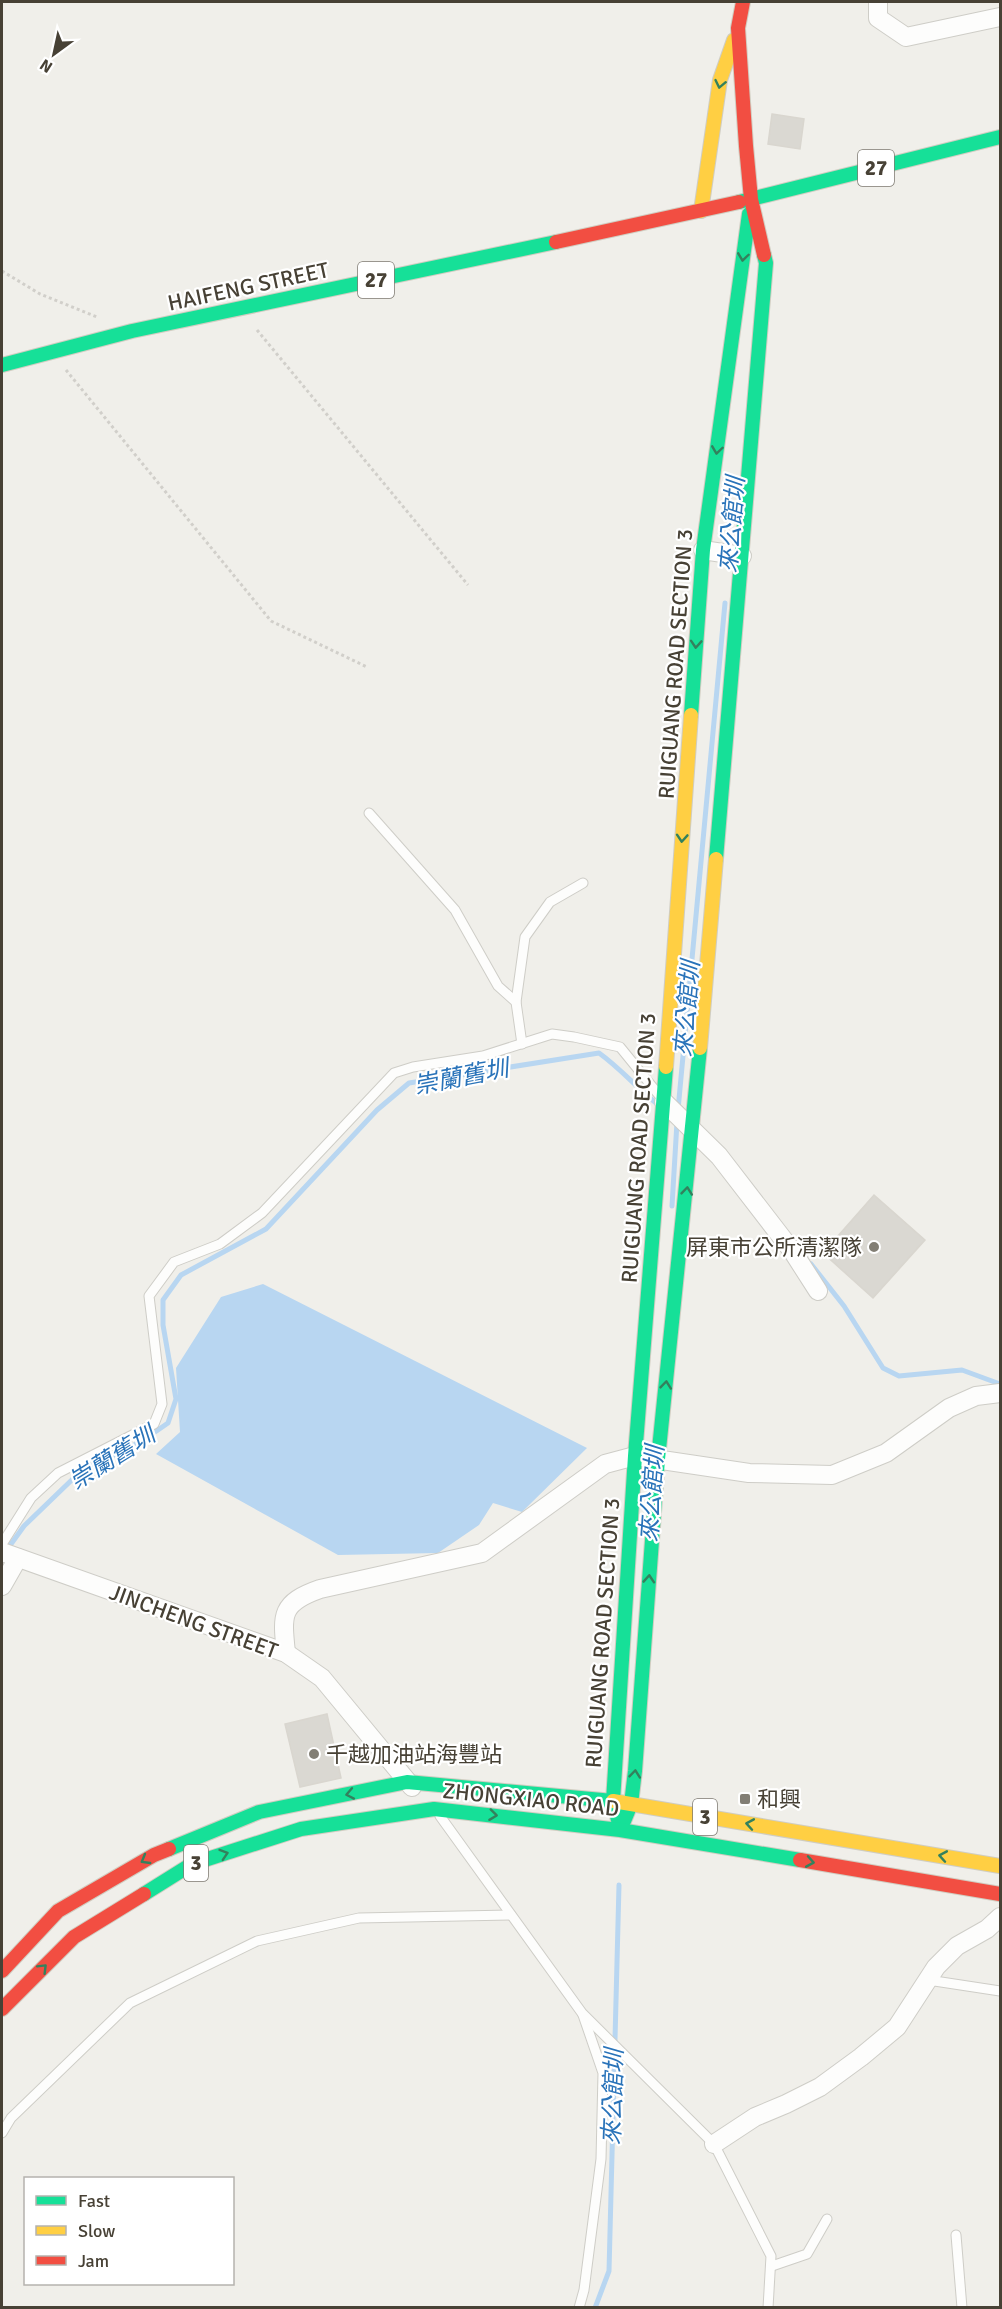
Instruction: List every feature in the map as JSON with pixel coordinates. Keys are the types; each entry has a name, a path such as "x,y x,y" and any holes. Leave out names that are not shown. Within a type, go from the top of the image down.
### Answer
{"street":[{"name":"RUIGUANG ROAD SECTION 3","path":"620,1830 631,1804 658,1459 693,1130 766,263 751,199 738,28 743,2"},
{"path":"878,2 878,18 906,37 1000,17"},
{"path":"701,211 720,80 738,28"},
{"name":"27","path":"751,199 1000,137"},
{"name":"RUIGUANG ROAD SECTION 3","path":"620,1830 612,1801 635,1456 664,1102 703,550 751,199"},
{"name":"HAIFENG STREET","path":"2,365 132,331 240,310 751,199"},
{"path":"703,550 742,556"},
{"path":"664,1102 719,1156 793,1252 818,1291"},
{"path":"286,1653 283,1624 286,1611 300,1596 320,1589 482,1553 605,1464 635,1456 749,1473 832,1475 886,1453 949,1408 976,1396 1000,1393"},
{"path":"2,1586 10,1555"},
{"name":"JINCHENG STREET","path":"10,1555 286,1653 322,1678 407,1782 434,1809"},
{"name":"ZHONGXIAO ROAD","path":"2,1971 58,1911 154,1855 259,1812 407,1782 612,1801 1000,1866"},
{"name":"ZHONGXIAO ROAD","path":"2,2009 74,1937 192,1864 302,1829 434,1809 620,1830 1000,1894"},
{"path":"714,2144 755,2117 820,2086 861,2056 897,2027 936,1966 957,1946 987,1929 1000,1917"}],"lane":[{"path":"369,813 454,910 498,986 516,1002"},
{"path":"522,1044 516,1002 525,937 550,902 583,883"},
{"path":"2,1544 31,1498 58,1473 154,1424 162,1404 149,1296 174,1262 220,1244 262,1213 394,1073 413,1067 483,1056 552,1034 620,1047 664,1102"},
{"path":"434,1809 582,2013 714,2144 771,2256 768,2307"},
{"path":"2,2133 11,2118 130,2003 257,1941 359,1918 512,1915"},
{"path":"928,1980 1000,1992"},
{"path":"579,2307 584,2290 602,2159 603,2073 582,2013"},
{"path":"772,2266 807,2254 826,2219"},
{"path":"956,2235 962,2307"}],"path":[{"path":"2,271 40,294 101,319"},
{"path":"240,310 468,585"},
{"path":"52,353 271,621 367,666"}],"water":[{"path":"263,1284 587,1448 522,1512 493,1503 479,1525 438,1553 338,1555 156,1454 180,1432 176,1368 221,1297"}],"building":[{"path":"772,114 804,119 800,149 768,144"},
{"name":"屏東市公所清潔隊","path":"874,1195 925,1240 873,1298 823,1253"},
{"name":"千越加油站海豐站","path":"327,1714 341,1778 300,1787 285,1724"}],"waterway":[{"name":"來公館圳","path":"678,1110 725,603"},
{"name":"崇蘭舊圳","path":"6,1551 24,1526 80,1472 142,1441 168,1423 176,1399 163,1325 163,1300 181,1275 266,1229 377,1110 409,1083 599,1053 656,1103"},
{"name":"來公館圳","path":"672,1206 677,1122"},
{"name":"崇蘭舊圳","path":"811,1264 844,1306 883,1368 899,1376 962,1370 1000,1384"},
{"name":"來公館圳","path":"595,2308 609,2271 619,1885"}],"traffic: fast":[{"path":"739,202 1000,137"},
{"path":"691,715 703,550 749,214"},
{"path":"2,365 132,331 556,242"},
{"path":"716,859 766,263 764,255"},
{"path":"624,1821 631,1804 635,1771 658,1459 700,1048"},
{"path":"618,1820 613,1801 635,1456 666,1067"},
{"path":"169,1849 259,1812 407,1782 613,1801"},
{"path":"144,1894 192,1864 301,1829 434,1809 620,1830 800,1860"}],"traffic: slow":[{"path":"701,211 720,80 734,40"},
{"path":"666,1067 691,715"},
{"path":"700,1048 716,859"},
{"path":"613,1801 1000,1866"}],"traffic: jam":[{"path":"743,2 738,28 746,146 751,199 764,255"},
{"path":"556,242 739,202"},
{"path":"2,1971 58,1911 154,1855 169,1849"},
{"path":"800,1860 1000,1894"},
{"path":"2,2009 74,1937 144,1894"}],"place":[{"name":"屏東市公所清潔隊","path":"874,1247"},
{"name":"千越加油站海豐站","path":"314,1754"},
{"name":"和興","path":"745,1799"}]}
